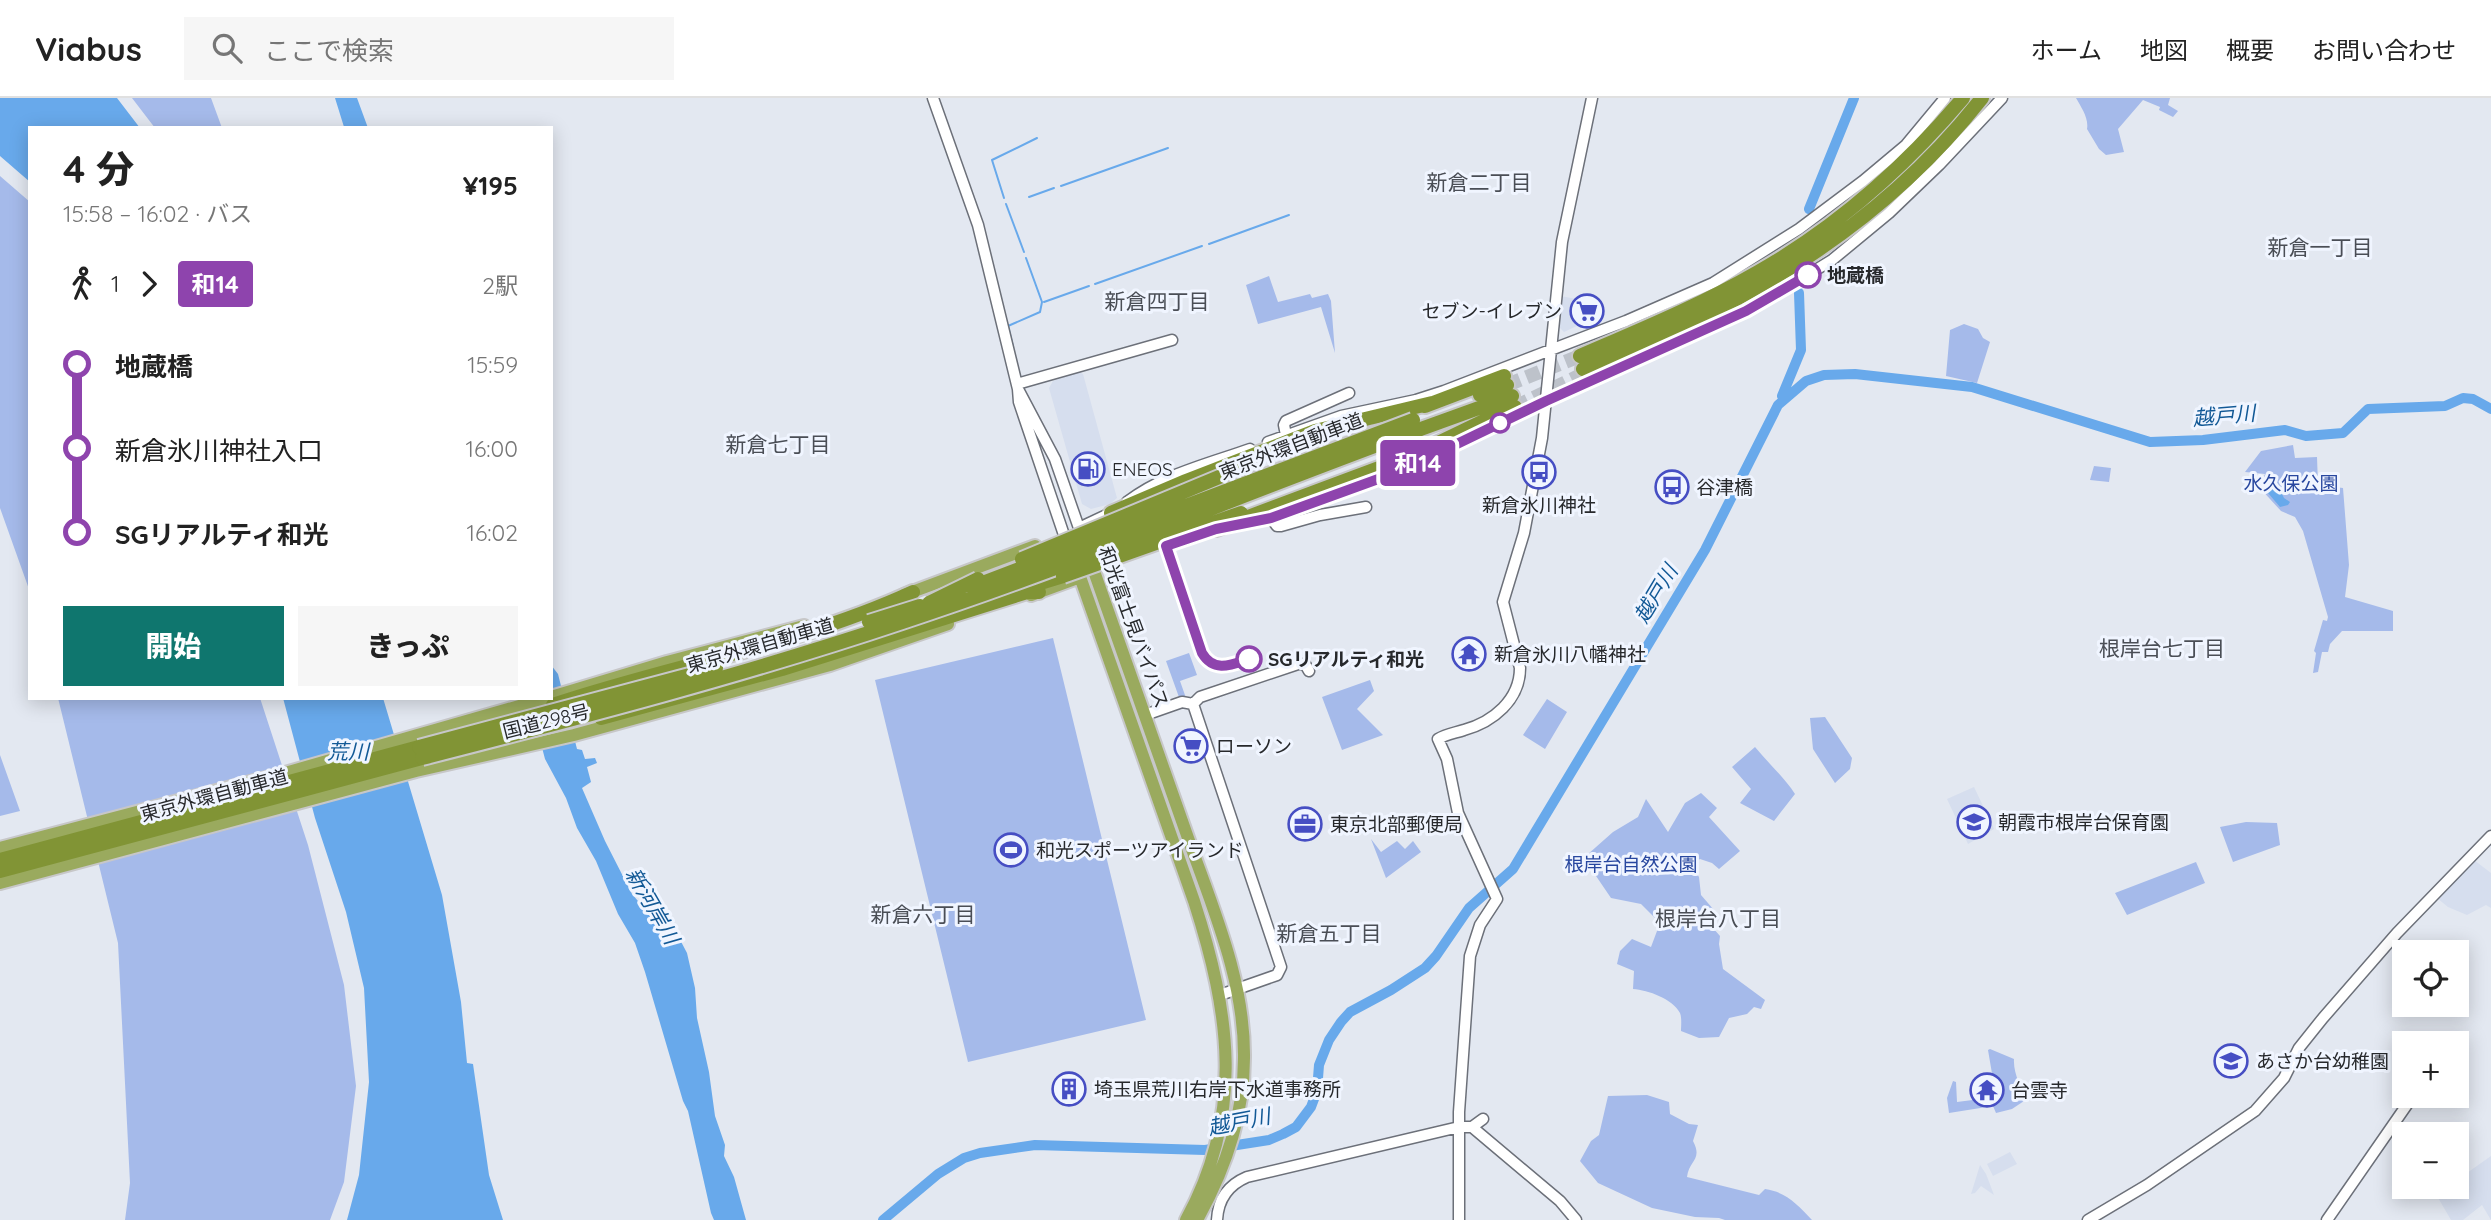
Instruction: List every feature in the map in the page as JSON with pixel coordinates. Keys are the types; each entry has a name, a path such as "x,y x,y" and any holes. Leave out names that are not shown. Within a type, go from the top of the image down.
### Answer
{"highway":[{"path":"1964,98 1908,159 1858,204 1783,257 1581,362 1638,347 1757,289 1793,268 1844,233 1911,177 1982,98"},
{"path":"1111,513 1315,431 1432,403 1510,391"},
{"path":"1216,529 1410,453 1496,415 1510,391"},
{"name":"東京外環自動車道","path":"0,871 478,738 791,647 929,603 1510,391"},
{"path":"1350,430 1432,403"},
{"name":"東京外環自動車道","path":"0,860 724,676 902,622 1064,564 1416,425"},
{"path":"929,603 1048,548 1224,475"},
{"path":"902,622 1063,576 1241,513"},
{"name":"国道298号","path":"553,697 913,592 1079,528"},
{"name":"和光富士見バイパス","path":"1079,528 1220,930 1238,989 1244,1031 1242,1097 1227,1155 1197,1220"},
{"name":"和光富士見バイパス","path":"1064,535 1194,901 1220,995 1227,1063 1225,1102 1214,1157 1186,1220"},
{"path":"986,566 1073,558 1092,566"},
{"name":"国道298号","path":"0,883 379,780 574,735 830,665 1080,577 1092,566"},
{"path":"478,738 581,696 789,638 879,607 913,592"},
{"path":"478,738 634,710 856,647 1027,592 1040,592"},
{"name":"国道298号","path":"0,848 285,773 542,700"}],"street":[{"path":"933,98 978,225 1019,402 1064,535"},
{"path":"1459,1220 1459,1127 1470,956 1480,925 1496,903 1495,894 1458,813 1447,759 1438,739 1488,721 1507,704 1518,686 1520,668 1503,602 1529,509 1542,438 1563,242 1592,98"},
{"path":"1017,386 1055,459 1079,528 1111,513 1155,483 1206,462 1242,452 1341,416 1416,400 1551,350 1702,288 1799,229 1893,158 1945,98"},
{"path":"1092,566 1216,529 1271,518 1403,470 1546,401 1746,311 1824,266 1914,189 2002,98"},
{"path":"1017,386 1172,340"},
{"path":"1030,411 1030,393 1046,377"},
{"path":"1286,435 1283,425 1286,421 1349,393"},
{"path":"1271,518 1277,526 1281,526 1320,515 1366,507"},
{"path":"1193,704 1198,698 1298,664 1304,664 1309,671"},
{"path":"1145,715 1182,702 1193,704"},
{"path":"1193,704 1281,965 1277,975 1220,995"},
{"path":"2088,1220 2147,1185 2255,1111 2284,1078 2300,1048 2323,1018 2397,933 2491,836"},
{"path":"2327,1220 2405,1108"},
{"path":"1216,1220 1217,1209 1224,1195 1233,1185 1247,1177 1459,1127 1472,1127 1483,1119"},
{"path":"1472,1127 1564,1205 1576,1220"}],"shaded area":[{"path":"1561,296 1591,302 1596,317 1564,332 1558,326"},
{"name":"ENEOS","path":"1079,372 1083,374 1117,498 1110,504 1091,509 1082,504 1049,388 1053,381"},
{"name":"朝霞市根岸台保育園","path":"1974,787 1994,829 1968,844 1947,799"},
{"path":"2474,860 2491,873 2491,908 2486,905 2467,915 2448,907 2437,898"},
{"path":"2010,1152 2017,1164 1993,1176 1987,1164"},
{"path":"2491,1156 2491,1220 2482,1205 2463,1220 2451,1220 2439,1199 2469,1199 2469,1172"},
{"path":"1980,1165 1994,1195 1981,1186 1971,1194"}],"green space":[{"path":"132,98 211,98 221,126 153,126"},
{"path":"2076,98 2170,98 2168,105 2178,111 2173,117 2159,110 2160,107 2143,100 2118,129 2124,152 2106,155 2099,149 2087,129 2086,117"},
{"path":"0,176 28,200 28,586 0,508"},
{"path":"1269,276 1278,302 1310,294 1312,298 1328,294 1331,301 1335,353 1321,307 1258,324 1246,285"},
{"path":"1964,324 1978,329 1983,338 1990,342 1977,383 1946,376 1950,330"},
{"name":"水久保公園","path":"2293,445 2295,458 2317,457 2318,485 2343,488 2349,565 2345,597 2393,611 2393,631 2342,631 2330,644 2328,652 2322,652 2318,672 2313,673 2314,651 2323,620 2327,621 2328,617 2303,531 2295,517 2281,511 2259,487 2265,474 2245,472 2261,451"},
{"path":"2094,466 2111,468 2109,482 2090,480"},
{"name":"和光スポーツアイランド","path":"1053,638 1146,1020 968,1062 875,680"},
{"path":"1189,653 1197,675 1180,681 1186,698 1180,700 1166,661"},
{"path":"1370,680 1374,691 1357,709 1383,735 1342,750 1322,697"},
{"path":"1547,699 1567,712 1545,749 1523,735"},
{"path":"58,700 261,700 308,845 344,985 356,1086 344,1182 330,1220 125,1220 130,1183 118,943"},
{"path":"1825,717 1852,758 1850,769 1835,783 1813,749 1810,718"},
{"path":"1755,747 1795,794 1774,821 1740,803 1751,789 1732,767"},
{"path":"0,755 20,811 0,816"},
{"name":"根岸台自然公園","path":"1701,793 1717,808 1709,817 1740,851 1719,869 1700,859 1691,865 1699,877 1701,895 1714,910 1705,919 1720,936 1723,969 1765,1000 1761,1009 1754,1007 1747,1014 1729,1018 1719,1037 1699,1038 1681,1031 1680,1013 1672,1003 1653,993 1633,989 1634,971 1617,964 1620,951 1632,939 1651,947 1660,923 1641,904 1611,898 1596,876 1587,855 1613,832 1638,817 1646,799 1668,832 1685,803"},
{"path":"2246,822 2277,823 2280,845 2233,862 2220,827"},
{"path":"1371,839 1381,852 1397,841 1405,849 1413,841 1421,852 1386,878"},
{"path":"2196,862 2205,883 2127,915 2115,893"},
{"path":"1988,1050 2014,1059 2024,1101 2012,1109 1996,1113 1993,1106 1949,1113 1947,1098 1953,1081 1956,1082 1957,1102 1996,1097"},
{"path":"1647,1095 1669,1102 1670,1114 1689,1124 1698,1125 1693,1141 1697,1152 1687,1177 1759,1195 1765,1189 1779,1193 1791,1200 1812,1220 1725,1220 1695,1217 1652,1208 1598,1183 1580,1161 1591,1141 1599,1135 1608,1096"}],"water":[{"path":"0,98 117,98 138,126 28,126 28,180 0,156"},
{"path":"335,98 357,98 367,126 344,126"},
{"path":"2270,488 2281,492 2290,502 2288,505 2280,507 2268,493"},
{"path":"553,668 558,674 577,749 582,750 585,759 595,758 597,763 587,767 591,782 582,788 605,841 632,894 643,907 666,921 687,953 715,1116 725,1145 724,1156 734,1177 746,1220 714,1220 688,1111 635,943 618,914 596,861 577,828 566,798 545,759 530,700 553,700"},
{"name":"荒川","path":"284,700 384,700 442,895 461,1002 467,1063 473,1064 489,1175 503,1220 347,1220 359,1175 369,1082 364,988 346,912 315,818"}],"waterway":[{"path":"1809,209 1854,98"},
{"path":"1004,198 992,160 1037,138"},
{"path":"1061,186 1168,148"},
{"path":"1029,197 1054,188"},
{"path":"1006,204 1024,252"},
{"path":"1209,244 1289,215"},
{"path":"1095,284 1202,246"},
{"path":"1013,347 1008,326 1040,312 1042,302 1026,258"},
{"path":"1044,302 1089,286"},
{"path":"1782,396 1801,350 1799,293"},
{"name":"越戸川","path":"883,1220 938,1174 964,1158 980,1153 1035,1145 1205,1150 1269,1140 1296,1127 1311,1107 1317,1091 1319,1065 1329,1040 1341,1022 1350,1012 1425,968 1469,908 1513,869 1705,550 1778,405 1806,381 1824,375 1855,374 1972,387 2150,442 2203,440 2285,430 2306,436 2343,433 2368,409 2445,406 2463,398 2473,399 2491,409"}],"tunnel":[{"path":"1507,385 1580,356"},
{"path":"1515,407 1585,373"}],"bus line":[{"name":"和14","path":"1249,659 1223,667 1206,660 1166,546 1216,529 1271,518 1403,470 1546,401 1746,311 1808,275"}],"place":[{"name":"地蔵橋","path":"1808,275"},
{"name":"セブン-イレブン","path":"1587,311"},
{"name":"ENEOS","path":"1088,469"},
{"name":"新倉氷川神社","path":"1539,472"},
{"name":"谷津橋","path":"1672,487"},
{"name":"新倉氷川八幡神社","path":"1469,654"},
{"name":"SGリアルティ和光","path":"1249,659"},
{"name":"ローソン","path":"1191,746"},
{"name":"朝霞市根岸台保育園","path":"1974,822"},
{"name":"東京北部郵便局","path":"1305,824"},
{"name":"和光スポーツアイランド","path":"1011,850"},
{"name":"あさか台幼稚園","path":"2231,1061"},
{"name":"埼玉県荒川右岸下水道事務所","path":"1069,1089"},
{"name":"台雲寺","path":"1987,1090"}],"district":[{"name":"新倉二丁目","path":"1479,183"},
{"name":"新倉一丁目","path":"2320,248"},
{"name":"新倉四丁目","path":"1157,302"},
{"name":"新倉七丁目","path":"778,445"},
{"name":"根岸台七丁目","path":"2162,649"},
{"name":"新倉六丁目","path":"923,915"},
{"name":"根岸台八丁目","path":"1718,919"},
{"name":"新倉五丁目","path":"1329,934"}],"water label":[{"name":"新河岸川","path":"652,906"}]}
